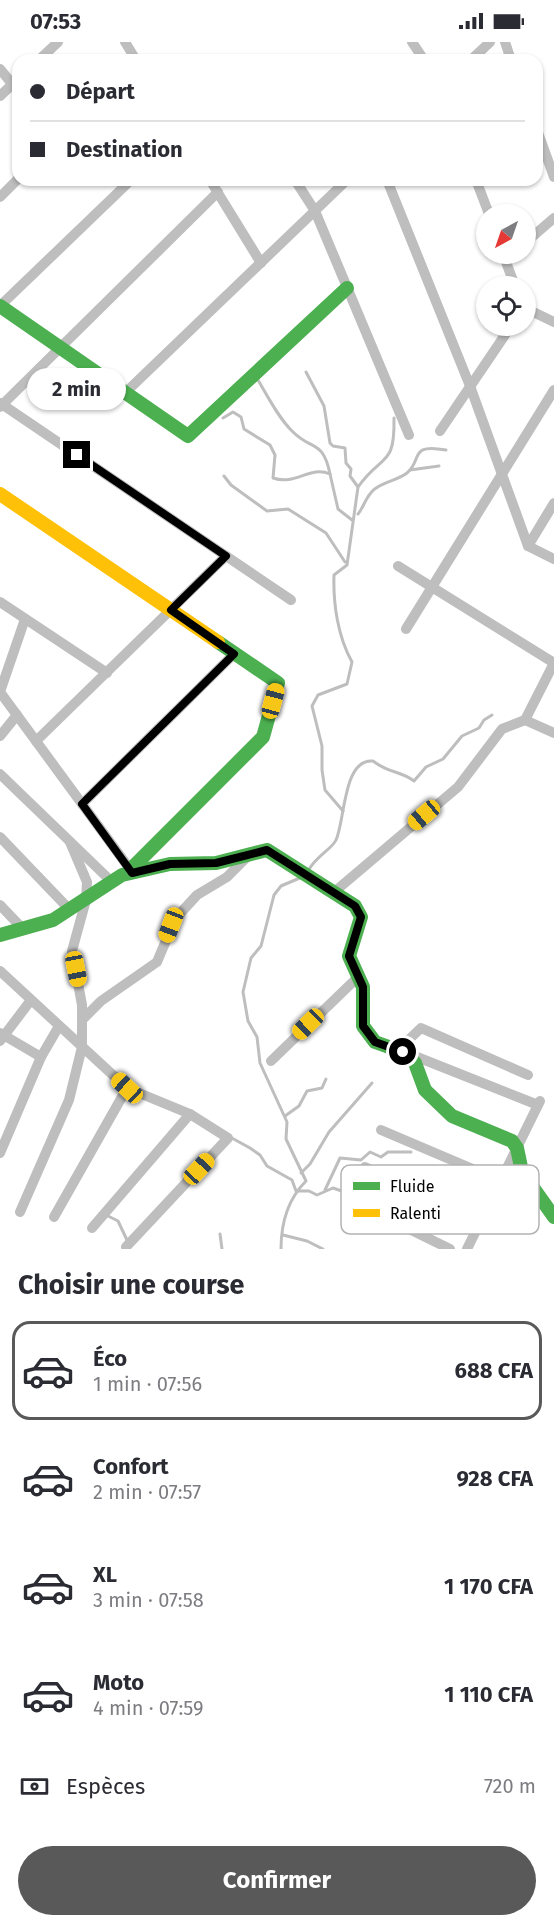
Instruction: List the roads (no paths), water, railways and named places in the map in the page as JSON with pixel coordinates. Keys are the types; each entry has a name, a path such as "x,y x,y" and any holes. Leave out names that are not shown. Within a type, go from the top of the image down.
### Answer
{"street":[{"path":"45,54 58,42"},
{"path":"477,54 490,42"},
{"path":"0,69 12,79"},
{"path":"0,96 12,85"},
{"path":"543,147 554,177"},
{"path":"0,197 12,185"},
{"path":"117,186 0,306 188,436 347,288"},
{"path":"214,186 261,262"},
{"path":"299,186 315,211 409,435"},
{"path":"126,392 341,186"},
{"path":"389,186 470,386 528,546 554,559"},
{"path":"478,186 485,204"},
{"path":"218,192 1,405 291,600"},
{"path":"536,234 554,218"},
{"path":"536,313 554,322"},
{"path":"440,431 504,336"},
{"path":"406,629 554,390"},
{"path":"0,494 278,683 263,737 131,871"},
{"path":"528,546 554,503"},
{"path":"36,741 226,556"},
{"path":"333,893 458,787 502,729 525,720 550,681 554,663 398,566"},
{"path":"0,602 107,673"},
{"path":"26,619 4,669 0,692 9,718 36,741 131,871"},
{"path":"82,804 234,654"},
{"path":"0,736 9,718"},
{"path":"525,720 554,733"},
{"path":"0,774 112,882"},
{"path":"0,837 70,910"},
{"path":"20,1212 69,1100 82,1047 82,1005 72,951 86,900 87,882 70,842"},
{"path":"0,935 53,920 131,871 170,864 216,863 267,850 355,906 361,917 349,956 363,987 363,1026 375,1042 539,1103 509,1165"},
{"path":"82,1020 101,1001 157,962 175,919 197,895 227,877 250,854"},
{"path":"0,905 22,928"},
{"path":"0,971 127,1088 189,1114 228,1138 126,1247"},
{"path":"271,1061 358,977"},
{"path":"31,1000 1,1035 41,1057"},
{"path":"0,1153 41,1057 59,1026"},
{"path":"401,1051 421,1028 528,1075"},
{"path":"401,1051 415,1063 425,1090 452,1116 512,1141 517,1148 521,1165"},
{"path":"54,1217 127,1088"},
{"path":"92,1228 189,1114"},
{"path":"381,1130 463,1165"},
{"path":"539,1196 554,1217"},
{"path":"419,1234 450,1249"},
{"path":"468,1249 475,1234"}],"waterway":[{"path":"306,372 324,406 330,443 333,446 345,448 346,463 351,469 350,476 358,487 347,565 334,575 337,620 352,662 347,684 318,695 312,706 322,746 325,790 343,811"},
{"path":"258,380 287,425 324,455 330,474"},
{"path":"223,418 233,412 241,417 244,429 270,445 275,455 273,478 289,479 316,472 330,474 338,509 352,520"},
{"path":"358,487 389,453 394,434 394,418"},
{"path":"358,514 373,490 407,473 421,451 434,448 446,450"},
{"path":"410,470 439,466"},
{"path":"224,476 231,485 267,511 288,509 326,533 345,562"},
{"path":"308,871 336,840 350,780 356,769 363,763 373,761 414,781 426,767 443,759 462,736 479,728 484,720 492,715"},
{"path":"281,1249 282,1230 287,1212 294,1196 306,1181 286,1139 287,1122 260,1063 257,1037 248,1021 243,992 251,958 261,946 274,895 281,886 302,877"},
{"path":"285,1116 299,1106 307,1091 322,1088 326,1079"},
{"path":"301,1173 310,1164 329,1132 372,1083"},
{"path":"230,1137 260,1155 267,1166 292,1180 296,1191 309,1191 317,1195 333,1188 341,1191"},
{"path":"325,1190 340,1158 361,1160 370,1152 381,1157 388,1152 411,1152"},
{"path":"108,1216 118,1221 127,1240"},
{"path":"220,1234 222,1249"},
{"path":"283,1235 307,1241 323,1249"}]}
